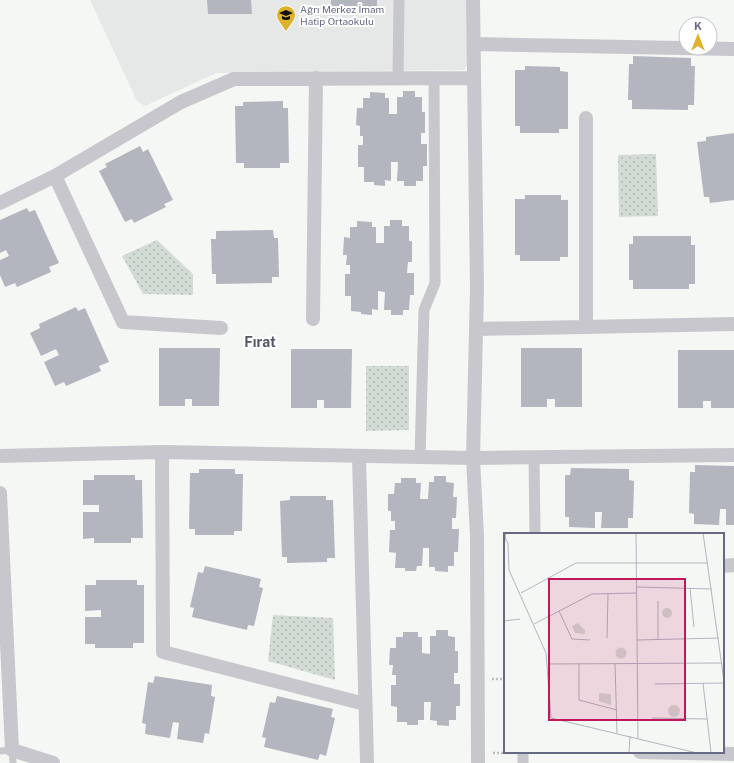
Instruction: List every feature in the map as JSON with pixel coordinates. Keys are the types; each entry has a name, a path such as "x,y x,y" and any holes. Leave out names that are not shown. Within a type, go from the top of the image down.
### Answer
{"street":[{"path":"398,78 399,0"},
{"path":"473,0 476,186 474,458 477,536 478,758"},
{"path":"474,44 734,49"},
{"path":"313,319 316,78"},
{"path":"420,457 424,310 435,282 434,78"},
{"path":"0,203 55,176 181,102 234,79 474,78"},
{"path":"586,118 586,327"},
{"path":"55,176 123,322 221,328"},
{"path":"476,329 734,324"},
{"path":"162,452 163,652 365,704"},
{"path":"0,456 162,452 474,458 734,455"},
{"path":"359,456 367,763"},
{"path":"534,458 535,533"},
{"path":"0,493 8,755 53,763"},
{"path":"724,566 734,565"},
{"path":"687,753 734,754"}],"path":[{"path":"478,758 523,756"}],"shaded area":[{"name":"Ağrı Merkez İmam Hatip Ortaokulu","path":"90,0 467,0 468,64 464,70 216,73 145,106 137,101"},
{"path":"656,154 658,216 619,217 618,155"},
{"path":"157,240 193,274 193,295 143,294 122,256"},
{"path":"366,366 409,366 409,430 366,431"},
{"path":"273,615 333,618 335,680 268,661"}],"building":[{"path":"207,0 251,0 252,14 208,14"},
{"path":"331,0 377,0 377,7 331,7"},
{"path":"633,56 691,58 691,66 695,66 694,105 688,105 688,110 632,109 632,100 628,100 629,64 633,64"},
{"path":"525,66 560,67 560,71 568,72 568,129 559,129 559,133 520,133 520,126 515,126 515,70 525,70"},
{"path":"403,91 415,91 415,97 422,97 422,112 425,112 425,133 421,133 421,144 427,144 427,166 423,166 423,181 416,181 416,186 404,186 404,181 397,181 398,162 391,162 391,181 385,180 385,186 374,185 374,182 364,182 364,167 358,167 358,145 363,145 363,136 360,136 360,126 356,125 357,108 363,108 363,98 370,98 370,92 385,93 385,98 389,98 389,114 397,114 397,97 403,97"},
{"path":"283,101 283,108 288,108 289,163 280,163 280,168 244,168 244,163 236,163 235,106 243,106 243,102"},
{"path":"734,133 734,200 710,203 709,197 704,197 697,142 706,141 706,137"},
{"path":"140,146 143,152 148,149 173,200 164,204 166,207 134,223 132,219 125,222 99,171 107,167 105,164"},
{"path":"525,195 561,195 561,200 568,200 568,257 560,257 560,261 520,261 520,255 515,255 515,199 525,199"},
{"path":"27,208 29,212 35,210 59,263 49,267 51,272 17,287 15,283 5,287 0,275 0,260 9,256 6,250 0,253 0,220"},
{"path":"390,220 402,220 402,226 409,226 409,241 412,241 412,262 408,262 407,273 414,273 414,295 410,295 409,310 403,310 403,315 391,315 391,310 384,310 385,292 378,291 378,310 372,309 372,315 351,311 351,296 345,296 345,274 350,274 350,265 346,265 347,255 343,255 344,237 350,238 350,227 357,227 357,221 372,222 372,227 376,227 376,243 384,243 384,226 390,226"},
{"path":"273,230 274,238 278,238 279,277 272,277 272,283 216,284 216,274 212,274 211,239 216,239 216,231"},
{"path":"633,236 691,236 691,245 695,245 695,284 689,284 689,289 633,289 633,280 629,280 629,244 633,244"},
{"path":"76,307 78,311 85,308 109,362 99,366 101,371 66,386 64,382 55,386 44,362 59,355 56,349 41,356 30,333 40,328 39,324"},
{"path":"159,348 220,348 219,406 192,406 192,399 185,399 185,406 159,406"},
{"path":"521,348 582,348 582,407 555,407 555,399 547,399 547,407 521,407"},
{"path":"291,349 352,349 351,408 324,408 324,400 317,400 317,408 291,408"},
{"path":"678,350 734,350 734,408 711,408 711,401 703,401 703,408 678,408"},
{"path":"695,465 734,466 734,525 726,525 726,509 720,509 719,525 694,524 694,514 689,513 690,472 695,472"},
{"path":"571,468 629,469 629,480 634,481 633,518 628,518 628,528 601,528 602,512 595,512 595,528 569,527 569,517 565,517 565,475 570,475"},
{"path":"199,469 235,469 235,474 243,474 242,531 234,531 234,535 195,535 195,529 189,529 190,473 199,473"},
{"path":"94,475 135,475 135,480 142,480 143,538 131,538 131,543 94,543 94,538 83,539 83,512 99,512 99,505 83,505 83,480 94,480"},
{"path":"434,476 446,476 446,482 454,483 453,497 457,497 456,518 452,518 452,529 459,529 458,552 454,552 454,566 448,566 448,572 435,571 435,567 429,567 429,548 423,548 422,566 417,566 416,571 405,571 405,568 395,568 396,553 389,552 390,530 395,530 395,521 391,521 391,511 388,511 388,494 394,494 395,483 401,483 401,478 416,478 416,483 421,483 420,499 428,499 429,482 434,482"},
{"path":"290,496 326,496 326,500 333,500 335,558 327,558 327,562 287,563 287,557 282,557 280,501 290,500"},
{"path":"205,566 261,579 259,587 263,588 254,626 248,625 247,630 192,617 194,608 190,607 198,572 203,573"},
{"path":"96,580 137,580 137,585 144,585 144,643 133,643 133,648 95,648 95,644 85,644 85,617 101,617 101,610 85,611 85,585 96,585"},
{"path":"436,630 448,630 448,636 455,637 455,651 458,651 458,673 454,673 454,684 460,684 460,706 456,706 456,720 449,720 449,726 437,725 437,721 430,720 431,702 424,702 424,720 418,720 418,725 407,725 407,722 397,722 397,707 391,706 391,685 396,685 396,675 392,675 393,665 389,665 390,648 396,648 396,637 403,637 403,632 418,632 418,637 422,637 422,653 430,654 430,636 436,636"},
{"path":"155,676 212,685 211,696 215,697 209,734 205,733 203,743 177,739 179,723 173,722 170,738 145,734 146,724 142,723 148,682 153,683"},
{"path":"277,696 333,709 331,717 335,718 326,756 320,754 318,760 264,747 266,738 262,737 270,702 275,703"}],"place":[{"name":"Ağrı Merkez İmam Hatip Ortaokulu","path":"286,32"}],"district":[{"name":"Fırat","path":"260,342"}]}
